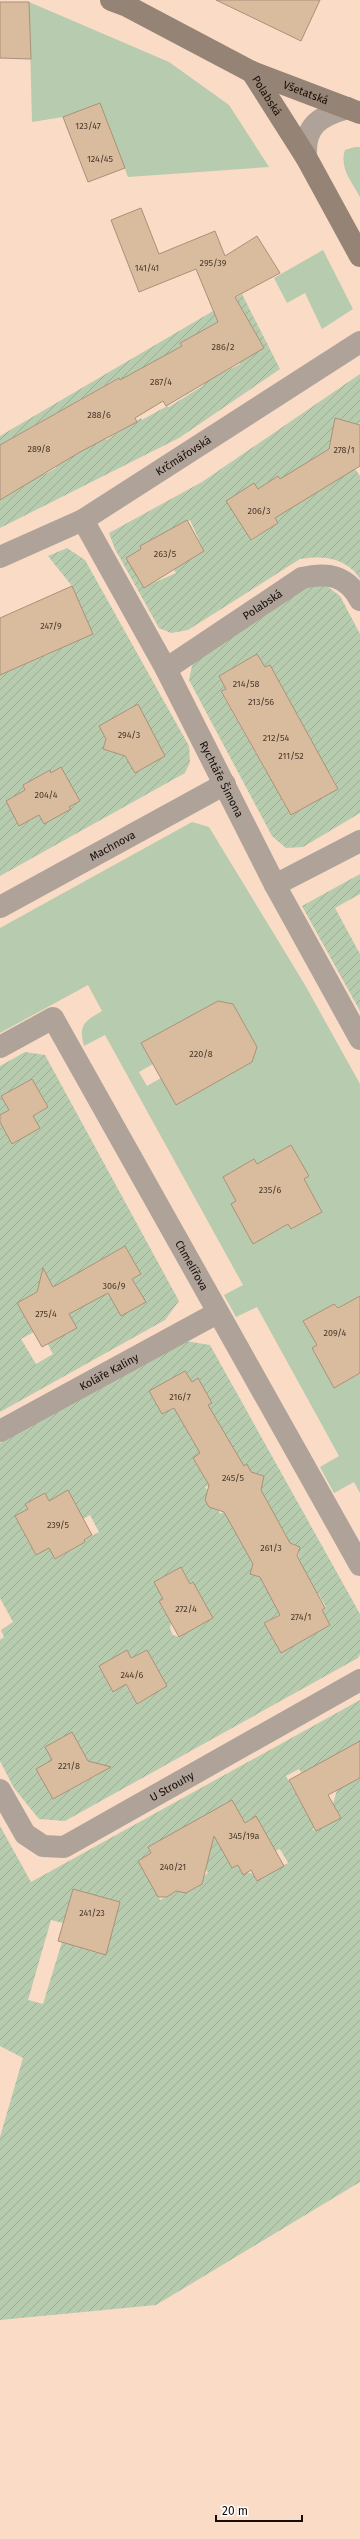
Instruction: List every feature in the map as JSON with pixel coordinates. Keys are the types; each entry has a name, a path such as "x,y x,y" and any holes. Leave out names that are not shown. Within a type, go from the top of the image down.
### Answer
{"street":[{"name":"Polabská","path":"111,0 128,6 252,72 306,157 360,256"},
{"name":"Všetatská","path":"252,72 354,110"},
{"path":"306,157 307,137 320,118 354,110"},
{"name":"Krčmářovská","path":"0,557 83,520 360,342"},
{"name":"Rychtáře Šimona","path":"83,520 166,669 275,885 360,1039"},
{"name":"Polabská","path":"166,669 302,578 320,574 342,579 356,593 360,600"},
{"name":"Machnova","path":"0,907 225,784"},
{"path":"275,885 360,841"},
{"name":"Chmelířova","path":"0,1047 53,1018 360,1565"},
{"name":"Koláře Kaliny","path":"0,1431 218,1313"},
{"name":"U Strouhy","path":"0,1790 25,1834 43,1846 64,1847 360,1680"}],"green space":[{"path":"29,2 169,62 229,105 269,167 128,177 100,103 63,117 32,122"},
{"path":"360,147 360,197 347,175 344,163 345,150"},
{"path":"323,250 353,309 322,329 305,293 287,303 274,278"},
{"path":"242,294 280,369 179,438 0,528 0,500 19,489 18,487 43,473 45,474 56,468 55,466 104,438 106,440 141,418 142,420 167,406 169,407 204,385 203,383 240,364 239,362 264,348 242,309 180,343 182,346 120,380 118,378 0,445 0,436"},
{"path":"360,374 360,423 353,428 355,469 360,476 360,579 349,566 342,562 317,557 300,559 188,630 171,633 159,628 115,549 109,533 202,482","holes":["278,476 296,504 275,518 278,523 252,540 227,501 258,489","190,520 204,551 173,568 176,573 144,587 140,546"]},
{"path":"67,548 85,560 189,746 190,762 185,773 0,876 0,675 93,634 72,586 48,556","holes":["138,704 146,719 141,722 146,732 152,729 151,731 164,756 135,773 121,748 113,752 107,751 104,745 106,739 99,726","61,767 80,801 69,807 71,809 44,824 39,815 20,825 6,801 25,790 23,785 49,771 51,773"]},
{"path":"324,584 340,596 360,634 360,813 303,847 286,848 272,836 189,680 193,661 306,588","holes":["257,654 265,667 270,665 316,749 325,776 330,773 338,789 291,815 282,800 286,797 273,773 268,775 221,692 226,689 219,676"]},
{"path":"192,822 209,827 305,985 360,1084 360,1296 337,1308 334,1304 303,1321 317,1345 312,1348 334,1388 360,1373 360,1493 354,1482 334,1493 320,1467 339,1456 257,1307 236,1317 224,1295 243,1285 105,1035 84,1046 82,1033 84,1024 102,1011 88,985 0,1033 0,928","holes":["218,1001 233,1004 257,1047 252,1062 176,1105 161,1078 147,1086 139,1072 153,1064 141,1043","291,1145 309,1176 304,1179 322,1212 292,1229 288,1224 254,1243 232,1204 236,1201 223,1177 254,1159 257,1164"]},
{"path":"360,874 360,894 335,908 360,954 360,1011 302,906"},
{"path":"25,1052 45,1055 179,1301 165,1320 0,1412 0,1122 12,1143 40,1128 33,1116 48,1107 32,1079 1,1096 9,1110 0,1115 0,1066","holes":["125,1246 141,1274 132,1279 145,1302 121,1316 108,1293 99,1297 84,1269","44,1283 52,1284 74,1325 72,1331 65,1335 60,1333 46,1341 53,1354 36,1364 21,1339 34,1332 17,1303 37,1292 38,1287"]},
{"path":"185,1341 210,1345 360,1614 360,1654 358,1658 65,1821 39,1819 14,1788 0,1761 0,1640 4,1637 1,1630 13,1622 0,1598 0,1443","holes":["185,1371 192,1382 198,1378 174,1408 162,1414 149,1391","227,1438 244,1466 247,1465 262,1491 220,1514 218,1510 209,1507 205,1500 208,1492 205,1487 209,1485 193,1458","68,1491 83,1519 90,1515 99,1532 84,1540 85,1542 56,1559 49,1548 36,1555 15,1516 28,1509 25,1504 45,1493 49,1501","281,1526 290,1543 296,1545 299,1551 298,1558 261,1578 255,1575 251,1570 253,1564 237,1535","181,1567 190,1583 193,1582 213,1618 179,1637 173,1635 170,1629 171,1623 159,1601 163,1599 154,1582","318,1593 326,1607 322,1610 330,1625 281,1653 264,1623","127,1650 131,1658 146,1650 167,1686 137,1704 125,1684 112,1691 99,1666","72,1732 88,1761 98,1769 96,1776 53,1799 36,1769 52,1760 45,1747"]},
{"path":"360,1700 360,2182 156,2305 0,2320 0,2137 23,2058 0,2046 0,1826 31,1882","holes":["299,1769 304,1776 337,1790 333,1804 341,1818 316,1831 312,1829 315,1828 286,1776","232,1800 245,1823 256,1816 275,1851 280,1849 288,1863 257,1881 253,1874 247,1872 243,1875 238,1865 232,1868 223,1851 228,1848 209,1813","183,1828 208,1873 203,1877 202,1884 186,1893 179,1890 160,1900 138,1861 151,1853 148,1847","73,1889 120,1902 106,1954 62,1942 43,2004 28,2000 51,1920 63,1923"]}],"building":[{"path":"216,0 320,0 301,41"},
{"path":"0,2 29,2 31,59 0,58"},
{"path":"100,103 125,168 88,182 63,117"},
{"path":"141,208 159,254 215,231 225,256 257,236 280,273 235,297 264,348 166,406 163,401 135,418 137,422 80,452 0,500 0,445 119,378 120,380 182,346 180,343 218,322 196,269 139,292 111,220"},
{"path":"335,418 360,425 360,466 275,518 278,523 251,540 226,501 254,483 258,489 278,476 280,479 329,449"},
{"path":"187,520 204,551 144,588 126,558 141,549 140,546"},
{"path":"72,586 93,634 0,675 0,618"},
{"path":"257,654 265,667 270,665 338,789 291,815 221,691 226,689 219,676"},
{"path":"138,704 165,756 135,773 125,756 103,749 106,739 99,726"},
{"path":"61,767 80,801 69,807 71,809 44,824 39,815 19,826 6,801 25,790 23,785 50,770 51,773"},
{"path":"218,1001 233,1004 257,1047 252,1062 176,1105 141,1043"},
{"path":"32,1079 48,1107 33,1116 40,1128 12,1144 0,1122 0,1115 9,1110 1,1096"},
{"path":"291,1145 309,1176 304,1179 322,1212 291,1229 288,1224 253,1244 231,1204 236,1201 223,1177 254,1159 257,1164"},
{"path":"125,1246 141,1274 132,1279 146,1302 121,1316 108,1293 69,1314 77,1328 42,1347 17,1303 37,1292 43,1268 53,1287"},
{"path":"360,1296 360,1373 334,1388 312,1348 317,1345 303,1321 334,1304 338,1308"},
{"path":"185,1371 192,1382 198,1378 212,1403 208,1405 244,1466 247,1464 251,1472 264,1476 261,1490 290,1543 300,1547 297,1556 325,1608 322,1610 330,1625 281,1653 264,1623 280,1615 260,1577 250,1574 253,1564 224,1512 209,1507 205,1500 209,1485 193,1458 200,1453 174,1408 162,1414 149,1391"},
{"path":"68,1490 92,1535 84,1540 85,1542 55,1559 49,1548 36,1555 15,1516 28,1509 25,1504 45,1493 49,1501"},
{"path":"181,1567 190,1584 193,1582 213,1618 179,1637 159,1601 163,1599 154,1582"},
{"path":"127,1650 131,1658 147,1650 167,1686 137,1704 126,1684 113,1692 99,1666"},
{"path":"72,1732 88,1761 111,1767 53,1799 36,1769 52,1760 45,1747"},
{"path":"360,1741 360,1778 328,1795 341,1818 316,1831 289,1780"},
{"path":"232,1800 245,1823 256,1816 284,1866 257,1881 251,1870 243,1875 238,1865 232,1868 214,1836 202,1884 186,1893 176,1891 167,1897 158,1897 138,1861 151,1853 148,1847"},
{"path":"73,1889 120,1902 106,1955 58,1941"}]}
